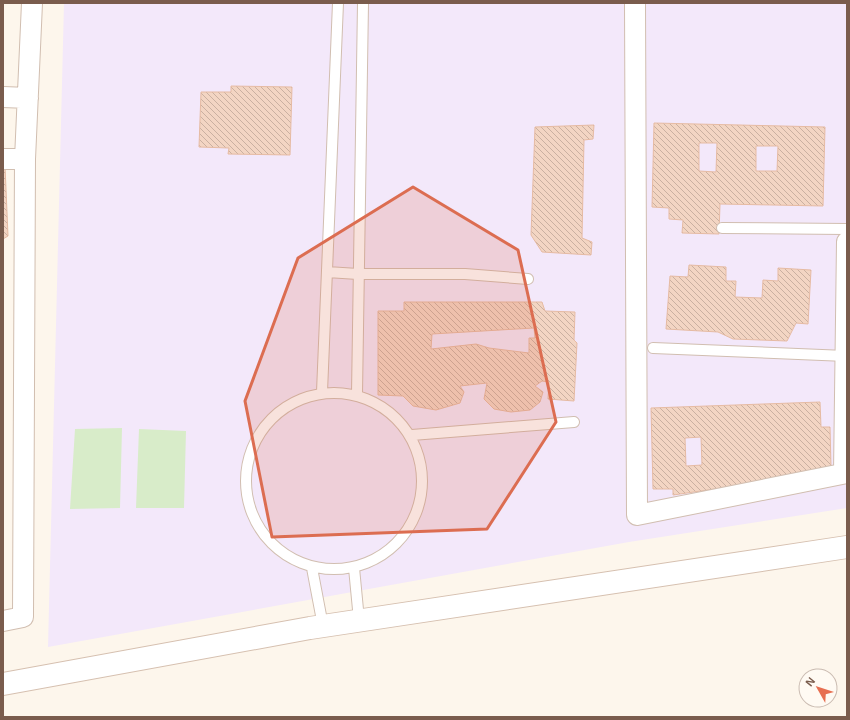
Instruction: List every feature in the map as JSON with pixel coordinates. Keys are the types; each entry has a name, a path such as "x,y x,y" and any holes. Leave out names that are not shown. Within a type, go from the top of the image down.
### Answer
{"street":[{"path":"3,621 23,617 25,159 32,3"},
{"path":"635,3 637,515 846,473 847,242"},
{"path":"3,97 28,98"},
{"path":"3,159 25,159"},
{"path":"3,684 359,620 847,547"}],"lane":[{"path":"322,392 338,3"},
{"path":"357,394 363,3"},
{"path":"722,228 847,229"},
{"path":"327,272 358,274 465,274 528,279"},
{"path":"653,348 846,356"},
{"path":"322,392 357,394 388,409 412,435 423,468 421,503 406,535 380,558 354,568 312,568 280,553 257,527 246,494 248,459 263,427 289,404 322,392"},
{"path":"412,435 574,422"},
{"path":"312,568 323,626"},
{"path":"354,568 359,620"}],"highlighted area":[{"path":"413,187 518,250 556,422 487,529 272,537 245,401 298,258"}],"shaded area":[{"path":"64,3 847,3 847,508 629,542 48,647"}],"green space":[{"path":"122,428 120,508 70,509 75,429"},
{"path":"139,429 186,431 184,508 136,508"}],"building":[{"path":"231,86 292,87 290,155 228,154 229,148 199,147 201,92 231,92"},
{"path":"654,123 825,127 823,206 720,204 719,234 682,233 683,220 669,219 669,208 652,207","holes":["699,143 717,143 716,172 699,171","756,146 778,146 777,171 756,171"]},
{"path":"594,125 593,139 584,140 582,238 592,242 591,255 542,252 531,235 535,127"},
{"path":"3,166 5,166 8,236 3,239"},
{"path":"689,265 726,267 726,281 736,281 735,297 762,298 763,280 778,281 778,268 811,270 808,324 796,323 787,341 733,339 718,332 666,329 670,276 688,277"},
{"path":"404,302 542,302 545,311 575,312 574,340 577,343 574,401 548,399 549,382 542,381 535,386 543,392 540,402 530,410 511,412 494,409 484,399 487,383 460,386 464,392 460,403 436,410 413,406 403,396 378,395 378,311 404,311","holes":["534,328 535,338 529,338 529,353 489,348 476,344 431,349 432,334"]},
{"path":"820,402 821,427 830,427 831,467 819,468 811,475 673,495 673,489 653,489 651,408","holes":["701,437 702,465 686,466 685,438"]}]}
